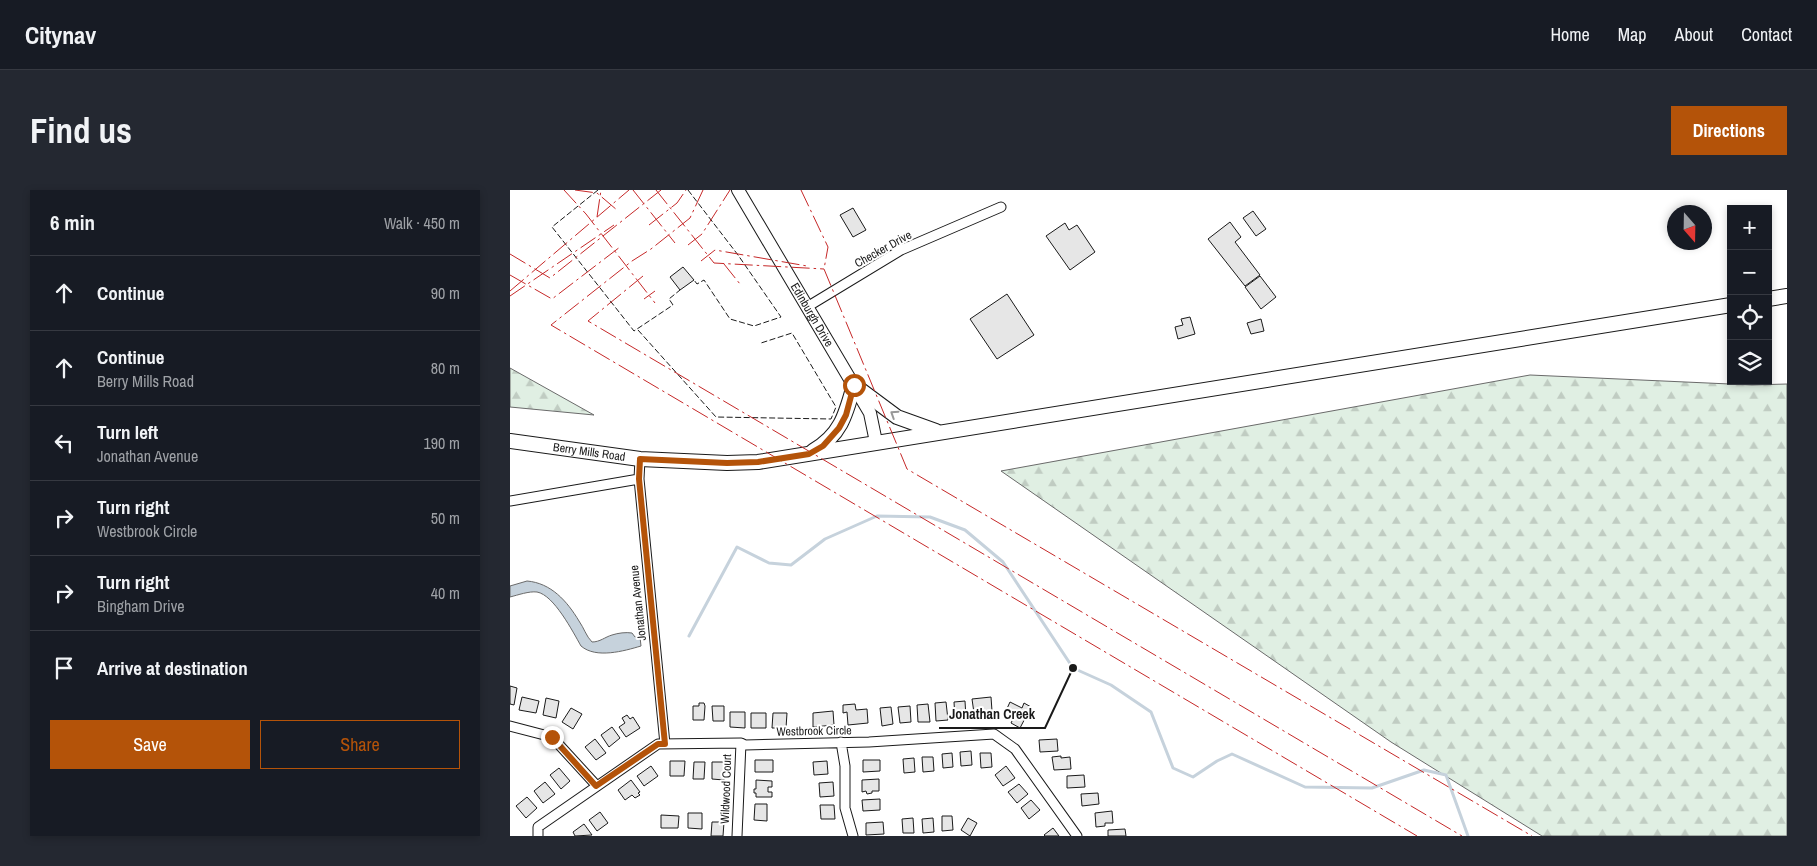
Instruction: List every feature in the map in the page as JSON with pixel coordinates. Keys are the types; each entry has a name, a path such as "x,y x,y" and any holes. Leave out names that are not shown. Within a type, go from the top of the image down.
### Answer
{"main road":[{"path":"1772,298 1787,296"},
{"name":"Berry Mills Road","path":"510,441 640,459 727,463 758,462 1727,306"},
{"path":"809,454 823,446 839,428 846,415 854,385 897,417 939,432"}],"street":[{"name":"Edinburgh Drive","path":"738,190 870,413 876,442"},
{"name":"Checker Drive","path":"807,307 901,250 1001,207"},
{"name":"Jonathan Avenue","path":"640,459 639,479 665,744"},
{"path":"510,501 639,479"},
{"path":"510,726 552,737 596,786"},
{"name":"Westbrook Circle","path":"538,836 538,827 658,744 741,743 744,745 869,742 994,734 1016,749 1077,836"},
{"path":"841,742 845,766 846,808 853,836"},
{"name":"Wildwood Court","path":"737,836 741,743"}],"green space":[{"path":"510,368 594,415 510,407"},
{"path":"1530,375 1727,385 1787,384 1787,836 1542,836 1391,742 1001,471"}],"shaded area":[{"path":"527,581 544,585 558,594 592,642 614,634 632,633 635,637 640,637 641,646 610,653 587,650 581,646 556,607 543,595 531,592 510,597 510,586"}],"building":[{"path":"853,208 866,230 853,237 840,215"},
{"path":"1253,211 1266,229 1256,236 1243,218"},
{"path":"1230,222 1241,237 1235,242 1260,275 1245,286 1208,239"},
{"path":"1065,223 1069,230 1077,225 1095,252 1070,270 1046,236"},
{"path":"683,267 694,280 680,290 670,277"},
{"path":"1260,276 1276,297 1261,309 1245,287"},
{"path":"1007,294 1034,335 997,359 970,319"},
{"path":"1190,317 1195,334 1178,339 1175,327 1183,325 1181,319"},
{"path":"1261,319 1264,331 1251,334 1247,323"},
{"path":"510,686 517,688 514,705 510,704"},
{"path":"522,697 539,701 536,713 519,710"},
{"path":"991,697 992,711 974,713 972,699"},
{"path":"546,698 559,701 556,718 543,715"},
{"path":"965,701 966,718 955,719 954,702"},
{"path":"946,702 948,720 936,721 935,703"},
{"path":"1010,702 1022,708 1024,703 1031,707 1020,728 1011,723 1013,719 1004,715"},
{"path":"699,703 704,703 705,706 704,720 693,720 693,706 699,706"},
{"path":"855,704 856,710 867,709 868,723 848,725 847,712 843,713 843,705"},
{"path":"928,704 930,722 918,722 917,705"},
{"path":"712,706 724,706 724,721 713,721"},
{"path":"910,706 911,722 900,723 898,707"},
{"path":"891,707 893,724 882,726 880,708"},
{"path":"571,708 582,714 573,729 562,722"},
{"path":"833,711 834,725 813,727 813,713"},
{"path":"730,712 745,712 745,728 730,727"},
{"path":"751,713 766,713 766,728 751,728"},
{"path":"773,713 787,713 786,728 772,728"},
{"path":"627,715 630,719 633,717 640,728 626,737 619,727 625,723 622,718"},
{"path":"612,727 620,738 609,747 601,735"},
{"path":"595,739 606,753 596,760 585,747"},
{"path":"1057,739 1058,751 1040,752 1039,740"},
{"path":"971,751 972,765 961,766 960,752"},
{"path":"952,753 953,767 943,768 942,754"},
{"path":"980,753 991,753 992,767 981,768"},
{"path":"1061,756 1061,758 1070,757 1071,769 1054,770 1052,757"},
{"path":"922,757 933,757 934,771 923,772"},
{"path":"914,758 915,772 904,773 903,759"},
{"path":"755,760 773,760 773,772 755,772"},
{"path":"863,760 880,760 880,771 863,772"},
{"path":"670,761 685,761 684,776 670,776"},
{"path":"827,761 828,774 814,775 813,762"},
{"path":"694,762 705,762 704,779 693,779"},
{"path":"712,762 725,762 724,780 712,779"},
{"path":"651,766 658,776 644,786 637,776"},
{"path":"1006,766 1015,778 1003,786 995,775"},
{"path":"559,768 570,781 561,789 550,775"},
{"path":"1084,775 1085,787 1067,788 1067,776"},
{"path":"879,779 879,791 872,791 872,793 867,794 866,791 862,792 862,780"},
{"path":"631,780 640,792 638,793 640,795 635,798 632,795 625,800 618,790"},
{"path":"756,780 772,781 772,787 768,787 768,792 772,792 772,797 756,797 754,789 756,789"},
{"path":"545,782 555,794 543,803 534,791"},
{"path":"833,782 834,796 820,797 819,783"},
{"path":"1019,784 1028,794 1017,803 1008,792"},
{"path":"1098,793 1099,804 1082,806 1081,794"},
{"path":"527,797 537,808 526,818 516,806"},
{"path":"880,799 880,810 863,811 862,800"},
{"path":"1031,800 1040,810 1029,819 1021,808"},
{"path":"755,804 767,804 767,821 754,820"},
{"path":"820,805 834,805 835,819 821,819"},
{"path":"1112,811 1113,823 1105,823 1105,826 1096,827 1095,813"},
{"path":"600,812 608,823 597,831 589,820"},
{"path":"688,813 702,813 702,829 688,828"},
{"path":"661,815 679,816 678,828 661,828"},
{"path":"942,816 952,816 953,830 942,831"},
{"path":"913,818 914,833 903,833 902,819"},
{"path":"933,818 934,832 923,833 922,819"},
{"path":"968,818 977,823 970,836 961,830"},
{"path":"712,822 724,822 723,836 711,836"},
{"path":"883,822 884,834 866,835 866,823"},
{"path":"584,824 592,835 575,836 573,832"},
{"path":"1053,828 1059,836 1044,835"},
{"path":"1125,829 1126,836 1108,836 1108,830"}],"waterway":[{"path":"689,636 737,547 769,563 791,565 825,539 877,516 930,517 965,530 1003,562 1073,668 1111,685 1151,712 1173,768 1193,777 1217,761 1232,754 1305,787 1372,788 1424,770 1446,775 1468,836"}],"fence":[{"path":"598,190 552,227 634,331 673,305 669,299 680,290"},
{"path":"688,190 738,255 781,317 754,326 730,319 704,280 697,284 694,280"},
{"path":"638,330 716,417 831,419 836,407 792,333 761,343"}],"power":[{"path":"564,190 586,214 655,303"},
{"path":"575,190 597,193 617,210"},
{"path":"597,217 601,190"},
{"path":"510,291 629,190"},
{"path":"633,190 675,243"},
{"path":"656,190 714,263 824,269"},
{"path":"510,254 550,278 661,190"},
{"path":"649,225 677,203 686,190"},
{"path":"703,190 690,218 551,325 1417,836"},
{"path":"688,245 702,234 730,190"},
{"path":"801,190 828,247 824,269 907,469 1532,836"},
{"path":"510,296 614,225"},
{"path":"510,275 552,299 620,247"},
{"path":"701,261 715,250 807,266"},
{"path":"724,264 740,284"},
{"path":"643,276 588,321 1462,836"},
{"path":"644,299 655,291"}],"place":[{"name":"Jonathan Creek","path":"1073,668"}],"route":[{"path":"552,737 596,786 658,744 665,744 639,479 640,459 727,463 758,462 809,454 823,446 839,428 846,415 854,385"}]}
